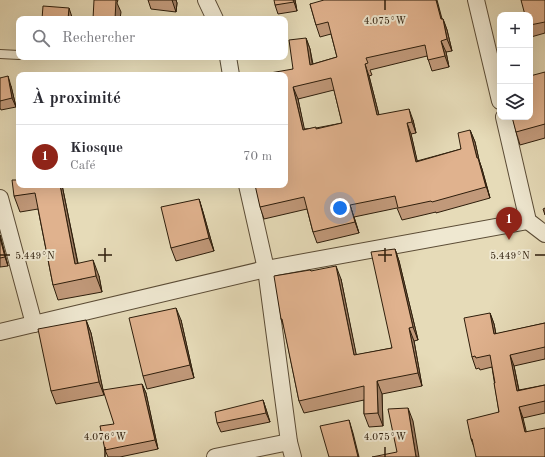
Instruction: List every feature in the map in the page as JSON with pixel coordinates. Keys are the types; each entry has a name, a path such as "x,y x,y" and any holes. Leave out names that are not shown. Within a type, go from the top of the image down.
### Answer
{"street":[{"path":"206,0 214,16"},
{"path":"476,0 497,88"},
{"path":"228,60 230,72"},
{"path":"505,120 528,221 545,234"},
{"path":"248,188 266,269 289,442 293,457"},
{"path":"0,198 34,324"},
{"path":"0,332 266,269 528,221"},
{"path":"215,457 289,442"}],"lane":[{"path":"0,54 16,55"}],"building":[{"path":"94,0 116,0 115,16 93,16"},
{"path":"274,0 293,0 294,2 275,5"},
{"path":"324,0 436,0 441,19 443,19 447,39 441,41 445,56 428,60 425,45 366,58 368,63 365,64 377,115 409,109 412,122 407,123 416,162 461,149 458,133 470,130 486,187 432,202 398,208 395,196 350,205 355,222 313,232 304,197 260,207 256,188 288,188 288,72 276,72 293,69 289,40 306,38 310,65 337,57 328,22 316,25 310,4","holes":["331,78 342,123 316,129 316,127 303,130 293,87"]},
{"path":"521,0 545,0 545,22 533,24 533,12 524,12"},
{"path":"43,6 69,8 68,16 42,16"},
{"path":"545,72 545,124 516,132 513,120 533,120 533,75"},
{"path":"8,76 12,98 0,101 0,78"},
{"path":"12,180 16,180 16,188 61,188 75,264 93,260 96,276 53,285 35,193 14,196"},
{"path":"199,199 209,238 171,248 161,207"},
{"path":"0,238 5,257 0,258"},
{"path":"395,249 413,327 409,328 418,373 377,381 378,413 364,414 364,386 299,401 281,319 274,276 336,266 354,355 392,348 371,252"},
{"path":"176,308 190,365 143,376 129,318"},
{"path":"490,313 494,334 545,323 545,347 510,355 517,391 545,385 545,401 519,407 525,432 545,428 545,457 476,457 467,420 499,412 490,355 476,358 475,356 472,357 464,318"},
{"path":"86,320 99,382 51,391 38,329"},
{"path":"142,384 155,440 105,450 100,426 114,424 103,390"},
{"path":"263,400 266,413 217,423 215,412"},
{"path":"408,408 416,457 372,457 397,452 388,409"},
{"path":"349,420 358,457 329,457 320,426"}],"place":[{"name":"Kiosque","path":"509,240"}]}
